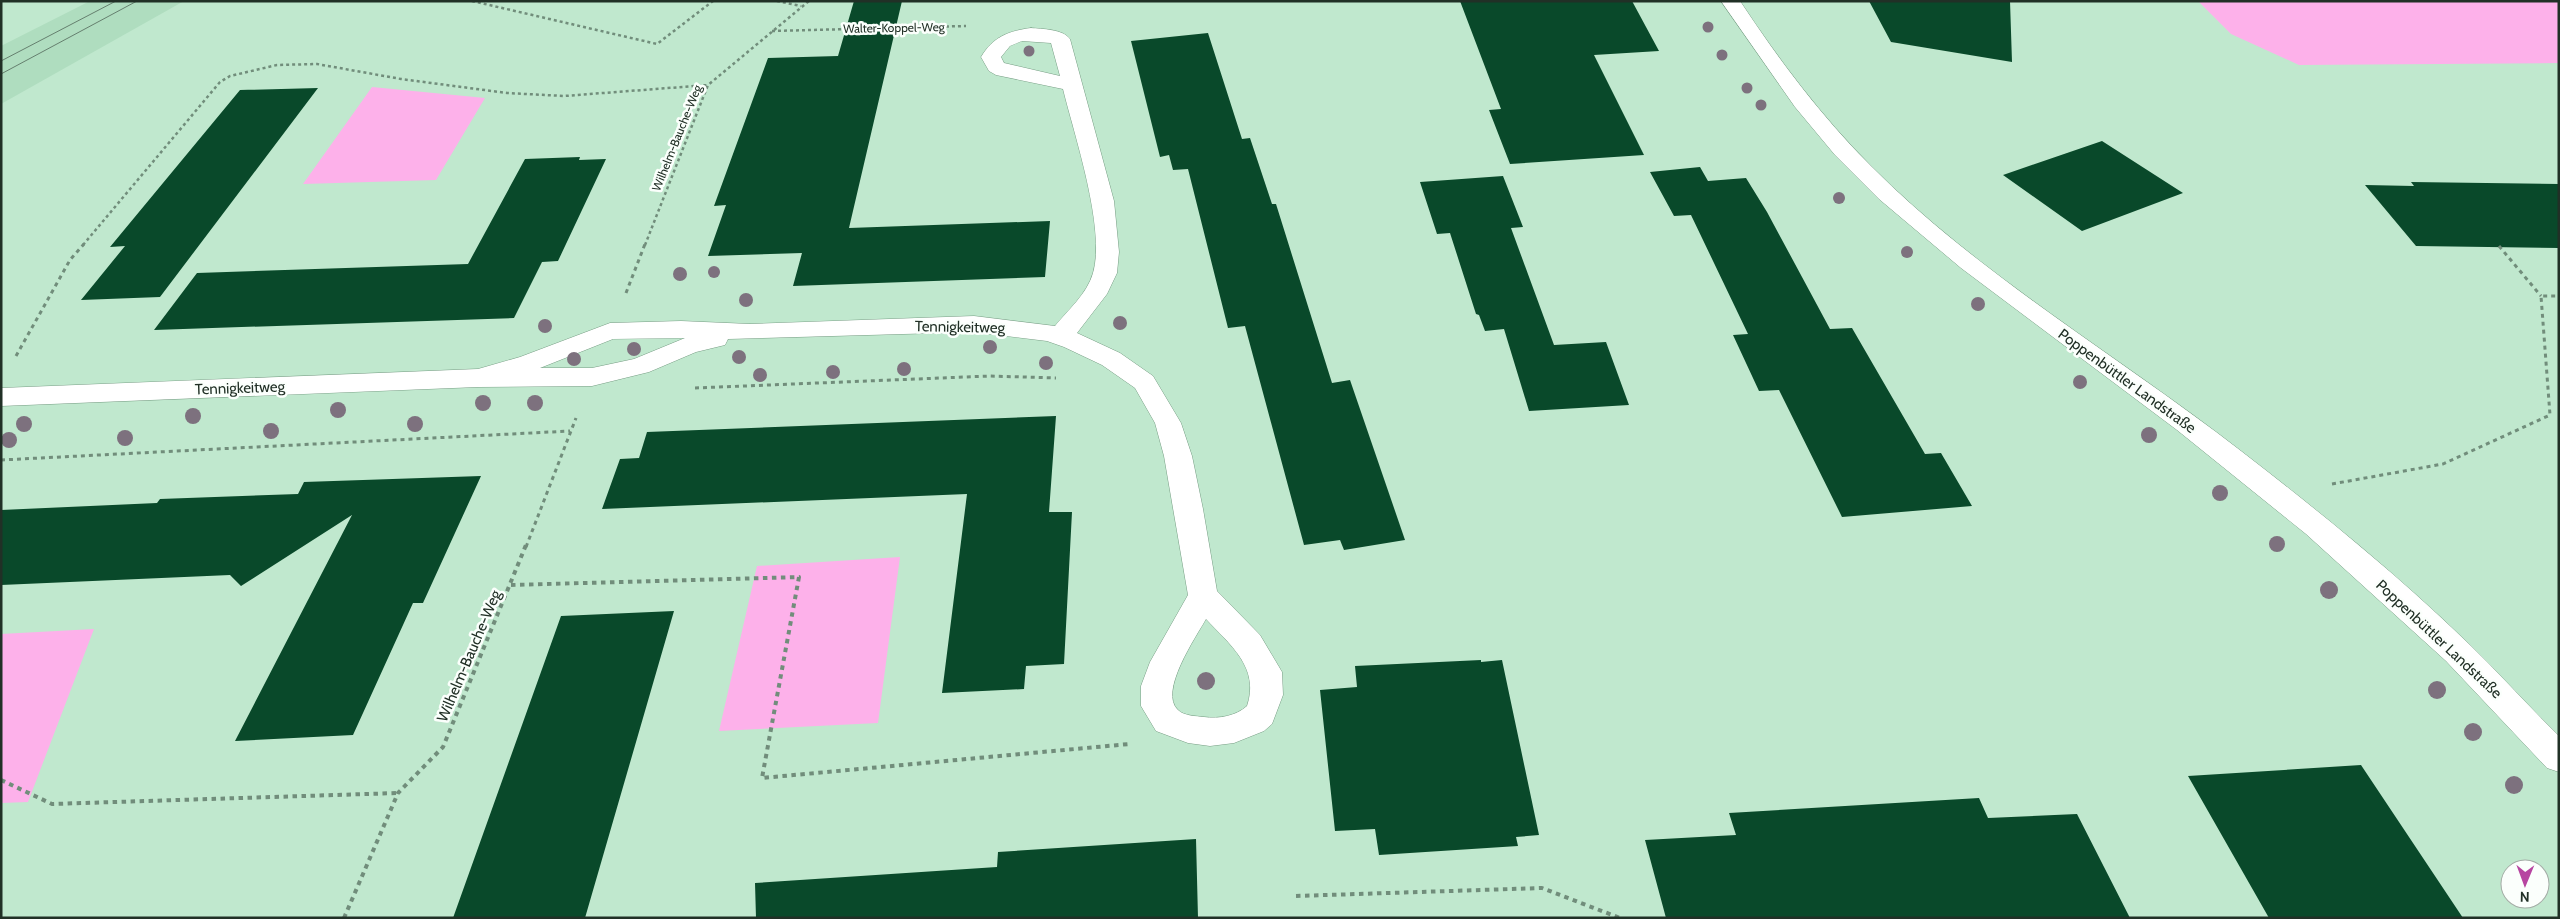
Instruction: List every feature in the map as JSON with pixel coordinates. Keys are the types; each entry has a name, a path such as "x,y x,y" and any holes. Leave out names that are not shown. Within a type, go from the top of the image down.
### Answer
{"street":[{"name":"Poppenbüttler Landstraße","path":"1730,1 1770,62 1806,108 1886,192 2025,305 2229,456 2454,649 2498,693 2551,751 2559,778"},
{"path":"1060,337 1095,294 1104,273 1107,252 1102,201 1060,39 1039,34 1014,37 1002,42 994,50 991,57 996,67 1016,75 1071,84"},
{"name":"Tennigkeitweg","path":"478,378 529,363 610,331 681,329 750,332 974,324 1039,331 1060,337 1111,359 1132,373 1144,382 1158,403 1168,422 1178,456 1203,596"},
{"name":"Tennigkeitweg","path":"1,397 478,378 592,377 640,366 689,345 750,332"},
{"path":"1203,596 1244,639 1259,658 1266,672 1267,695 1261,714 1253,721 1234,729 1199,731 1167,721 1157,706 1157,686 1178,639 1203,596"}],"path":[{"path":"472,1 657,44 713,1"},
{"path":"777,1 802,6"},
{"name":"Wilhelm-Bauche-Weg","path":"623,300 708,85 809,1"},
{"name":"Walter-Koppel-Weg","path":"771,31 989,26 1014,37"},
{"path":"15,359 70,260 220,82 230,76 277,65 316,64 401,79 507,93 564,96 708,85"},
{"path":"2275,494 2443,464 2550,415 2541,296 2499,246"},
{"path":"2541,296 2559,296"},
{"path":"686,388 990,376 1061,378"},
{"name":"Wilhelm-Bauche-Weg","path":"344,918 398,793 443,747 511,585 577,415"},
{"path":"1,460 570,431"},
{"path":"511,585 799,577 762,778 1115,747 1140,741 1167,721"},
{"path":"1,780 52,804 398,793"},
{"path":"1296,896 1542,888 1620,918"}],"shaded area":[{"path":"90,1 184,1 1,104 1,46"},
{"path":"2198,1 2559,1 2559,63 2299,65 2231,34"},
{"path":"372,87 485,98 436,180 303,184"},
{"path":"900,557 878,723 719,731 757,566"},
{"path":"94,629 28,802 1,803 1,634"}],"building":[{"path":"854,1 902,1 849,228 1050,221 1045,277 793,286 802,253 708,256 726,205 714,206 768,58 838,56"},
{"path":"1460,1 1632,1 1659,51 1594,55 1644,155 1510,164 1489,110 1501,109"},
{"path":"1869,1 2010,1 2012,62 1891,42"},
{"path":"1208,33 1242,139 1250,138 1272,204 1276,204 1332,383 1350,380 1405,540 1344,550 1340,540 1304,545 1245,326 1228,328 1188,169 1173,170 1169,155 1160,157 1131,41"},
{"path":"318,88 160,297 81,300 125,246 110,247 240,90"},
{"path":"2102,141 2183,193 2082,231 2003,175"},
{"path":"580,157 579,160 606,159 558,261 542,262 514,318 154,330 197,273 468,264 525,159"},
{"path":"1700,167 1708,181 1746,178 1767,212 1830,329 1852,328 1925,454 1941,453 1972,506 1842,517 1779,390 1759,391 1733,335 1748,334 1691,215 1674,216 1650,172"},
{"path":"1503,176 1523,227 1511,228 1554,345 1606,342 1629,405 1529,411 1504,329 1485,331 1479,315 1476,314 1450,233 1437,234 1420,182"},
{"path":"2411,182 2559,184 2559,248 2416,246 2365,185 2414,186"},
{"path":"1056,416 1049,512 1072,512 1064,664 1026,666 1024,689 942,693 967,494 602,509 620,459 639,458 647,432"},
{"path":"481,476 423,603 413,603 353,735 235,741 352,515 241,586 230,575 1,585 1,510 157,503 160,499 298,494 304,482"},
{"path":"674,611 585,918 453,918 561,616"},
{"path":"1481,660 1481,662 1502,660 1539,835 1516,837 1518,846 1379,855 1375,829 1335,831 1320,690 1357,687 1355,666"},
{"path":"2361,765 2463,918 2269,918 2188,776"},
{"path":"1979,798 1988,818 2077,814 2130,918 1666,918 1645,840 1736,835 1729,813"},
{"path":"1196,839 1198,918 756,918 755,883 997,867 998,852"}],"tram line":[{"path":"1,61 116,1"},
{"path":"1,74 137,1"}]}
